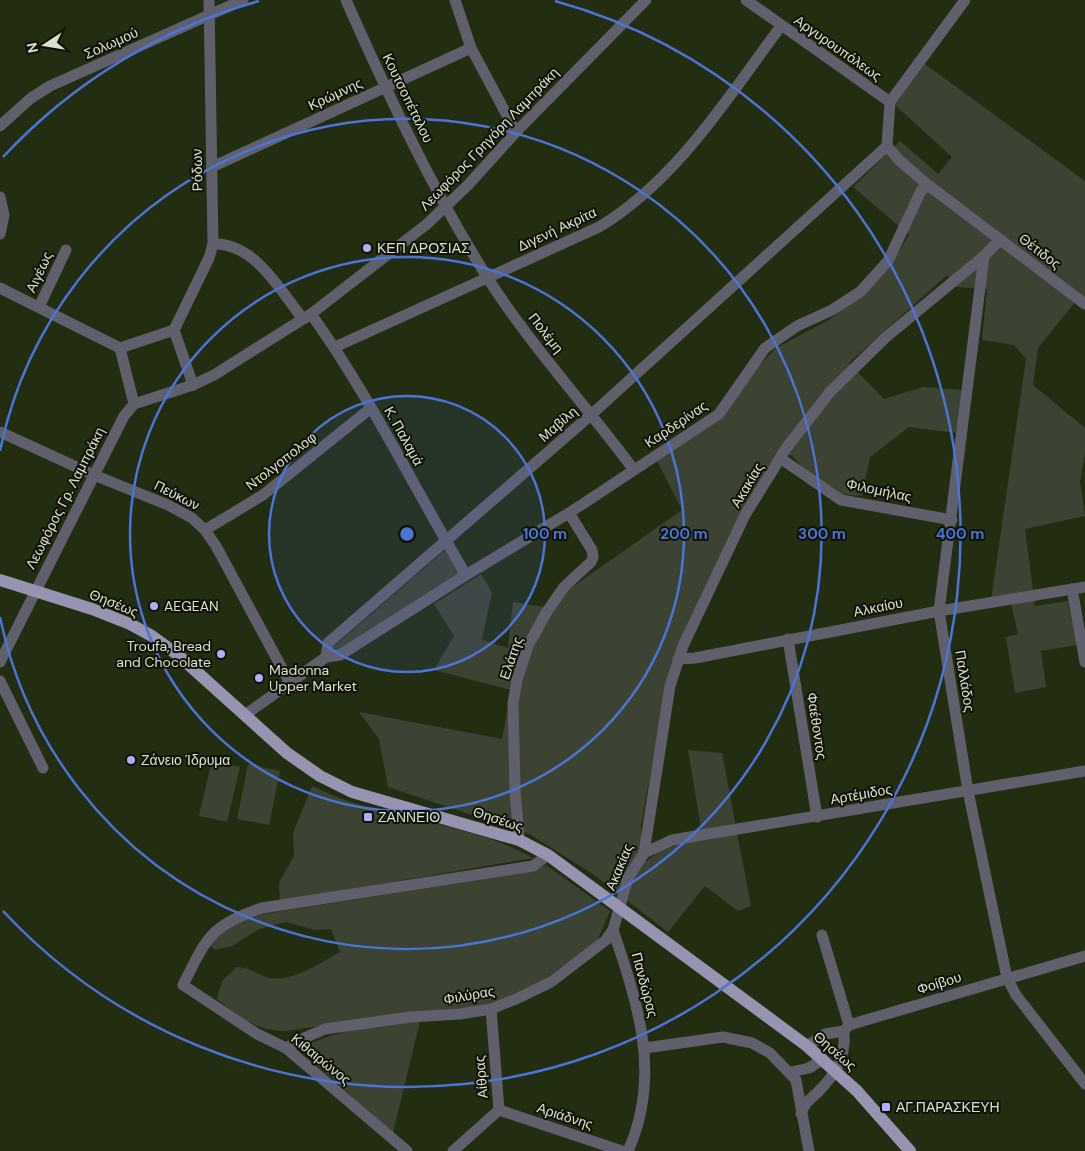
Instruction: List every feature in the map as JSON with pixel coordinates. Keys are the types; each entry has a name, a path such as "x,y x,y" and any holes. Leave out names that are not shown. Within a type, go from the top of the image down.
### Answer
{"main road":[{"name":"Θησέως","path":"0,580 92,608 130,624 152,636 178,655 287,753 320,776 352,792 519,840 548,855 620,906 823,1059 857,1091 910,1151"}],"street":[{"name":"Ρόδων","path":"174,330 209,258 213,244 209,0"},
{"name":"Σολωμού","path":"0,126 30,98 50,86 243,0"},
{"name":"Κουτσοπέταλου","path":"346,0 385,87 446,207"},
{"path":"455,0 471,48 516,132"},
{"name":"Λεωφόρος Γρηγόρη Λαμπράκη","path":"193,385 214,375 307,316 446,207 516,132 646,0"},
{"name":"Αργυρουπόλεως","path":"746,0 890,102"},
{"path":"965,0 890,102 887,146 898,160 928,185 1000,240"},
{"name":"Διγενή Ακρίτα","path":"335,347 615,218 662,177 694,142 782,26"},
{"name":"Κρώμνης","path":"212,167 471,48"},
{"name":"Μαβίλη","path":"245,715 326,657 328,643 592,414 887,146"},
{"name":"Καρδερίνας","path":"326,657 340,656 466,575 570,513 719,414 765,348 797,326 832,310 860,292 888,261 921,191 928,185"},
{"path":"0,197 4,216 0,234"},
{"name":"Πολέμη","path":"446,207 488,277 520,324 634,470"},
{"name":"Ακακίας","path":"620,906 628,878 644,853 670,686 678,658 745,515 780,458 830,392 885,338 984,256 1000,240"},
{"name":"Θέτιδος","path":"1000,240 1085,304"},
{"name":"Κ. Παλαμά","path":"213,244 225,243 239,248 335,347 466,575"},
{"name":"Αιγέως","path":"39,307 66,250"},
{"name":"Παλλάδος","path":"984,256 939,611 968,791 1007,978 1016,995 1085,1084"},
{"path":"0,288 120,348 174,330 193,385 134,404 120,348"},
{"name":"Λεωφόρος Γρ. Λαμπράκη","path":"0,662 124,416 134,404"},
{"name":"Ντολγοπολοφ","path":"205,530 263,495 371,408"},
{"name":"Πεύκων","path":"0,432 94,475 168,505 192,518 205,530 216,546 290,683"},
{"name":"Φιλομήλας","path":"780,458 841,500 952,520"},
{"name":"Ελάτης","path":"519,840 515,790 513,703 517,680 528,646 546,613 564,588 591,562 593,557 592,550 570,513"},
{"name":"Αλκαίου","path":"678,658 695,658 939,611 1085,587"},
{"path":"1072,589 1085,662"},
{"name":"Φαέθοντος","path":"788,640 817,816"},
{"path":"0,681 43,768"},
{"name":"Αρτέμιδος","path":"644,853 672,840 1085,771"},
{"name":"Κιθαιρώνος","path":"407,1151 286,1048 257,1034 182,985 201,949 217,928 236,917 262,908 533,866 548,855"},
{"name":"Φιλύρας","path":"286,1048 325,1029 410,1017 460,1014 491,1009 516,999 551,982 606,940 613,930 620,906"},
{"name":"Πανδώρας","path":"613,930 632,986 645,1048 645,1096 634,1138 628,1151"},
{"path":"801,1116 802,1109 836,1070 844,1055 846,1028 822,935"},
{"name":"Φοίβου","path":"807,1046 825,1034 1085,956"},
{"name":"Αίθρας","path":"453,1151 499,1110 491,1009"},
{"path":"645,1048 723,1036 752,1043 770,1053 791,1072 796,1080 801,1116 809,1151"},
{"path":"791,1072 809,1068 823,1059"},
{"name":"Αριάδνης","path":"499,1110 622,1151"}],"green space":[{"path":"925,64 1085,181 1085,300 1079,297 1038,348 1033,385 1085,428 1085,453 1080,482 1085,516 1025,529 1035,606 1068,601 1077,645 1041,651 1046,687 1015,693 1006,637 1018,634 1010,599 991,600 1026,359 1014,345 982,340 987,289 956,287 947,275 849,363 884,399 923,387 962,390 956,433 909,427 870,457 862,496 827,493 792,456 780,449 706,585 671,664 641,825 641,857 647,861 666,849 703,839 688,750 722,753 751,906 738,911 705,886 668,932 590,872 529,834 388,787 379,739 359,712 502,739 511,690 434,670 454,636 434,604 481,574 492,592 482,640 508,648 513,602 544,607 682,510 657,461 721,419 757,368 776,348 827,321 861,297 889,267 909,235 853,187 900,141 938,174 952,157 895,105"},
{"path":"445,550 460,574 335,652 332,648"},
{"path":"212,760 240,767 227,822 199,816"},
{"path":"248,764 280,771 269,825 237,819"},
{"path":"312,786 371,808 466,831 511,847 533,858 280,901 279,883 294,856 293,833"},
{"path":"546,865 610,911 597,941 545,979 496,1002 462,1009 418,1011 286,1031 265,1028 248,1022 217,999 222,981 237,967 270,978 288,977 306,971 340,952 331,929 315,930 286,922 259,929 232,946 215,950 210,945 222,931 242,920 263,914 529,872"},
{"path":"420,1021 393,1133 299,1049 343,1032"}],"place":[{"name":"ΚΕΠ ΔΡΟΣΙΑΣ","path":"367,248"},
{"name":"AEGEAN","path":"154,606"},
{"name":"Troufa, Bread and Chocolate","path":"221,654"},
{"name":"Madonna Upper Market","path":"259,678"},
{"name":"Ζάνειο Ίδρυμα","path":"131,760"},
{"name":"ΖΑΝΝΕΙΟ","path":"368,817"},
{"name":"ΑΓ.ΠΑΡΑΣΚΕΥΗ","path":"886,1107"}]}
